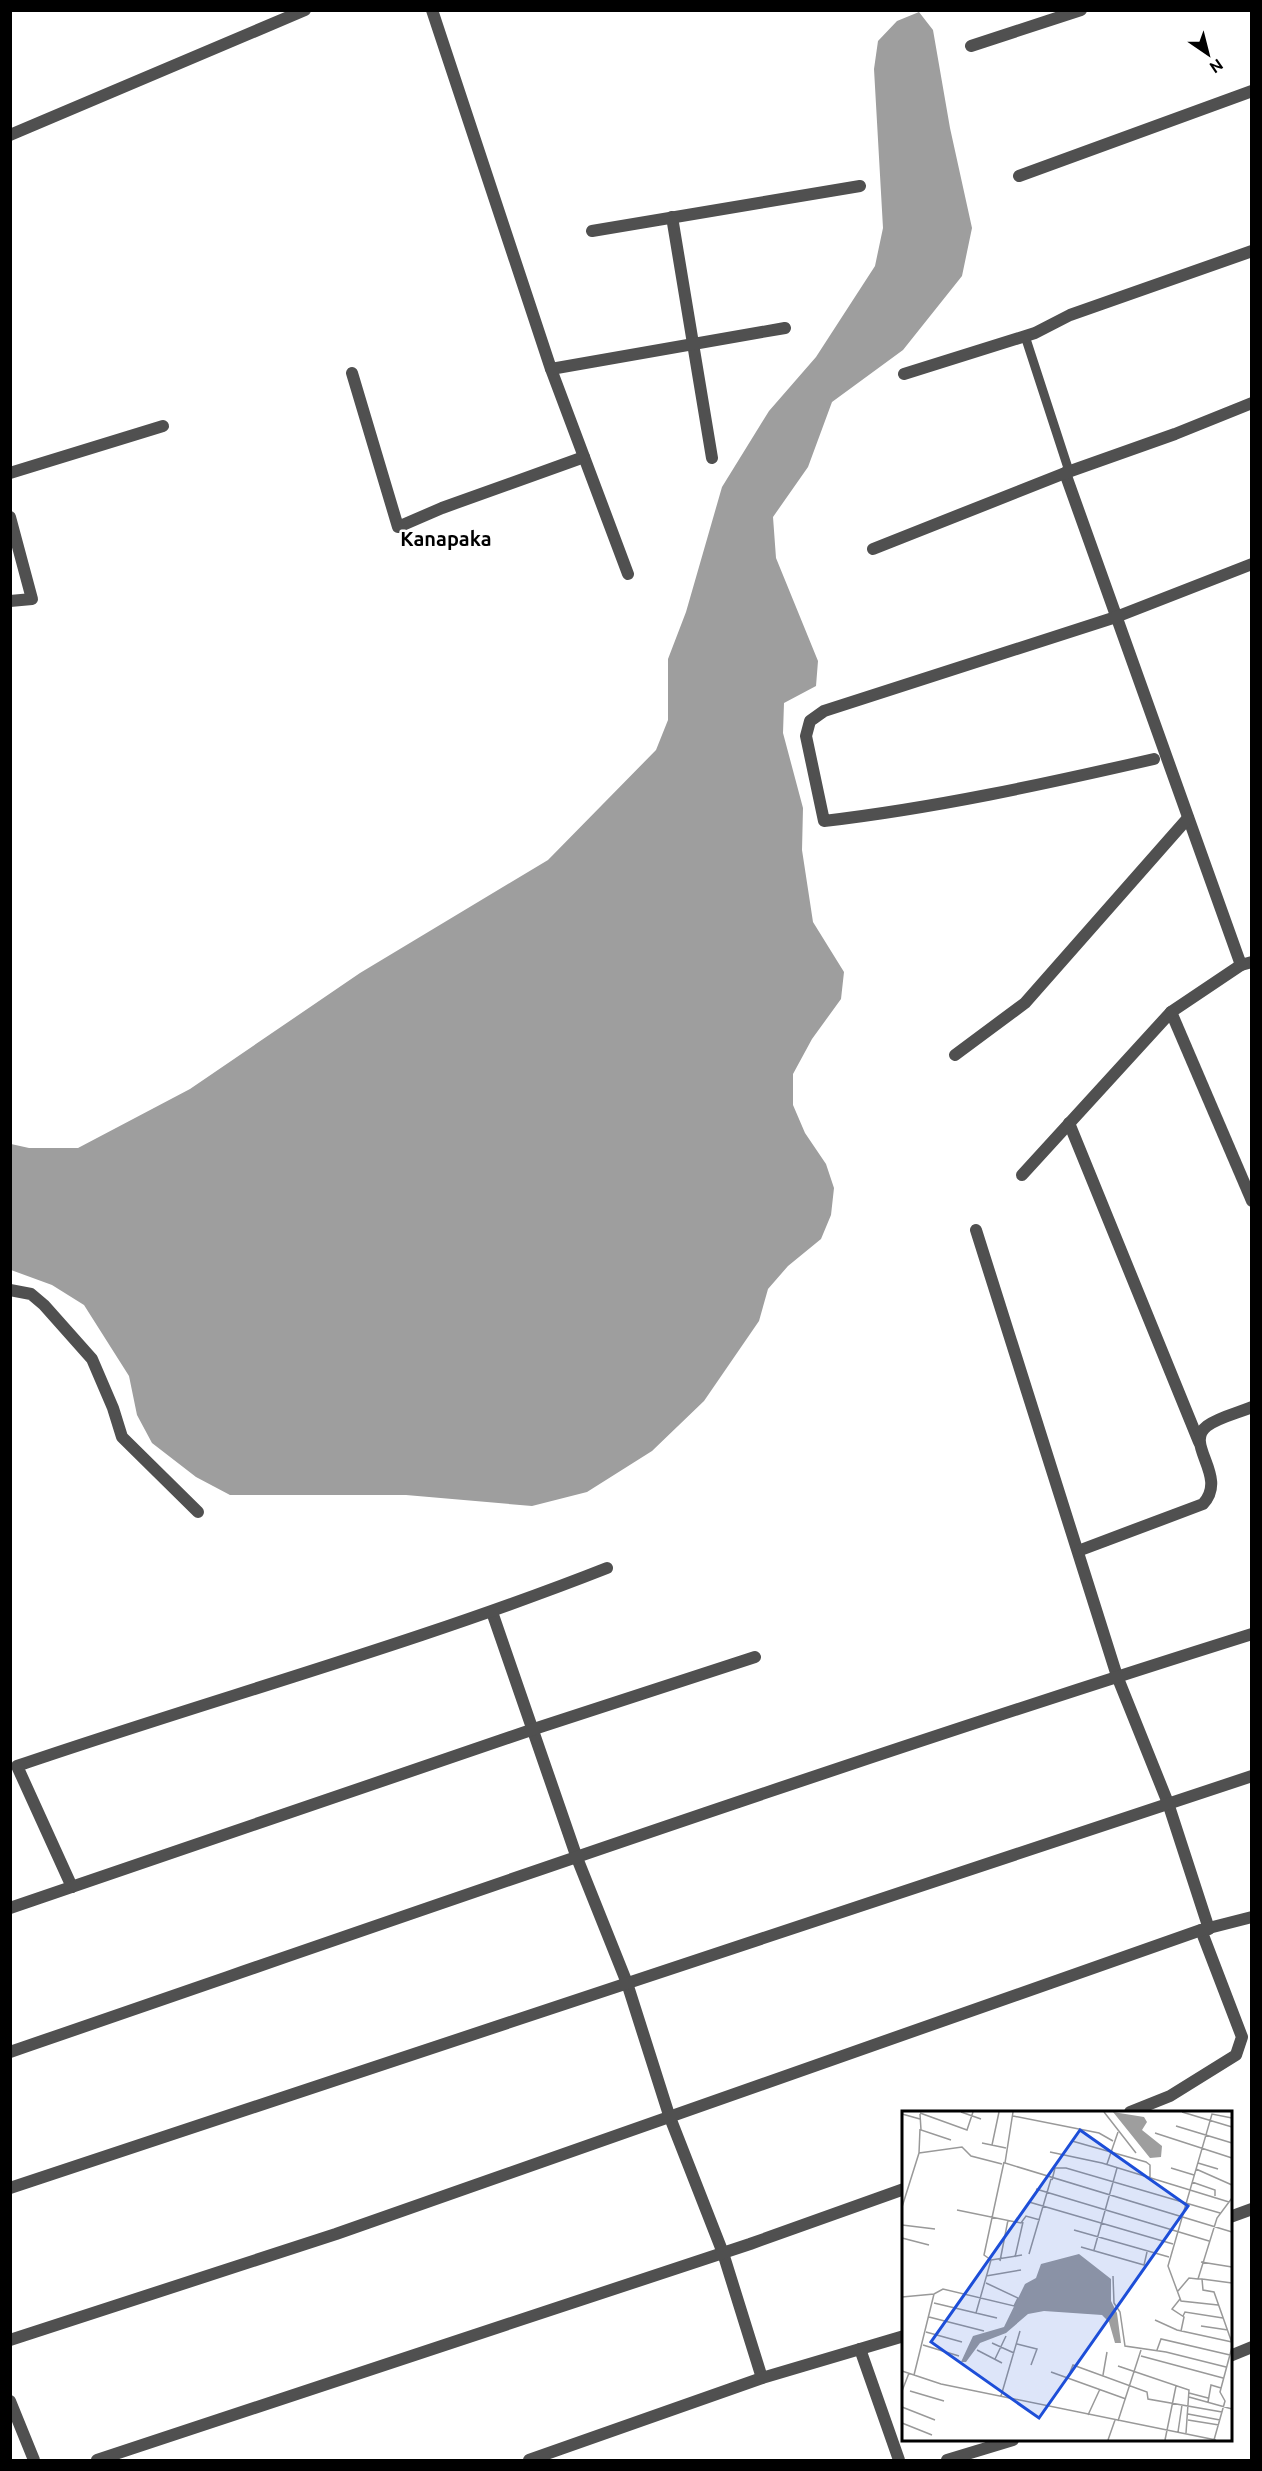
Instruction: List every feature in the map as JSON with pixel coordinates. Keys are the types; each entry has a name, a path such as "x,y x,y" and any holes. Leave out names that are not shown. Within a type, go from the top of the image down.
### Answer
{"street":[{"path":"10,135 305,10"},
{"path":"432,10 551,369 628,574"},
{"path":"971,46 1081,10"},
{"path":"1019,176 1251,92"},
{"path":"592,231 860,186"},
{"path":"672,217 712,458"},
{"path":"904,374 1025,336 1070,315 1199,272 1251,251"},
{"path":"551,369 785,328"},
{"path":"352,374 398,527 442,508 584,457"},
{"path":"873,549 1067,472 1175,434 1251,403"},
{"path":"10,473 163,426"},
{"path":"1022,1175 1170,1012 1246,963 1188,818 1067,472"},
{"path":"10,517 32,599 10,602"},
{"path":"1154,759 1026,788 876,815 824,820 806,736 810,721 824,711 1116,617 1251,564"},
{"path":"955,1055 1025,1003 1188,818"},
{"path":"1170,1012 1251,1202"},
{"path":"1069,1123 1199,1442 1213,1485 1211,1494 1203,1504 1078,1551"},
{"path":"976,1230 1117,1676 1168,1803 1205,1930 1242,2037 1240,2049 1236,2055 1170,2096 1132,2111"},
{"path":"10,1290 31,1294 44,1305 92,1359 106,1389 122,1437 198,1512"},
{"path":"1199,1442 1201,1432 1210,1424 1251,1407"},
{"path":"72,1887 17,1766 141,1723 492,1612 607,1568"},
{"path":"492,1612 577,1858 627,1983 669,2115 723,2253 762,2378"},
{"path":"10,2052 1117,1676 1251,1634"},
{"path":"10,1908 534,1729 755,1657"},
{"path":"10,2188 1251,1776"},
{"path":"10,2340 336,2234 669,2115 1205,1930 1251,1917"},
{"path":"97,2460 723,2253 902,2189"},
{"path":"1232,2216 1251,2209"},
{"path":"529,2460 762,2378 902,2336"},
{"path":"1232,2355 1251,2348"},
{"path":"860,2349 899,2460"},
{"path":"10,2401 34,2460"},
{"path":"946,2460 987,2443"}],"lane":[{"path":"1025,336 1067,472"}],"shaded area":[{"path":"919,12 933,30 950,128 972,228 962,276 903,350 832,402 808,467 773,517 776,558 818,661 816,686 784,703 783,733 803,808 802,850 813,922 844,972 841,999 812,1039 793,1074 793,1105 805,1133 826,1164 834,1188 831,1215 821,1239 788,1266 768,1289 759,1321 704,1401 652,1451 587,1492 532,1506 406,1495 230,1495 196,1477 152,1443 137,1415 129,1376 84,1305 52,1285 11,1270 11,1144 29,1148 78,1148 190,1089 360,973 548,860 656,750 668,720 668,659 686,612 722,487 769,411 816,357 875,266 883,228 874,69 878,41 897,21"}],"district":[{"name":"Kanapaka","path":"446,538"}]}
